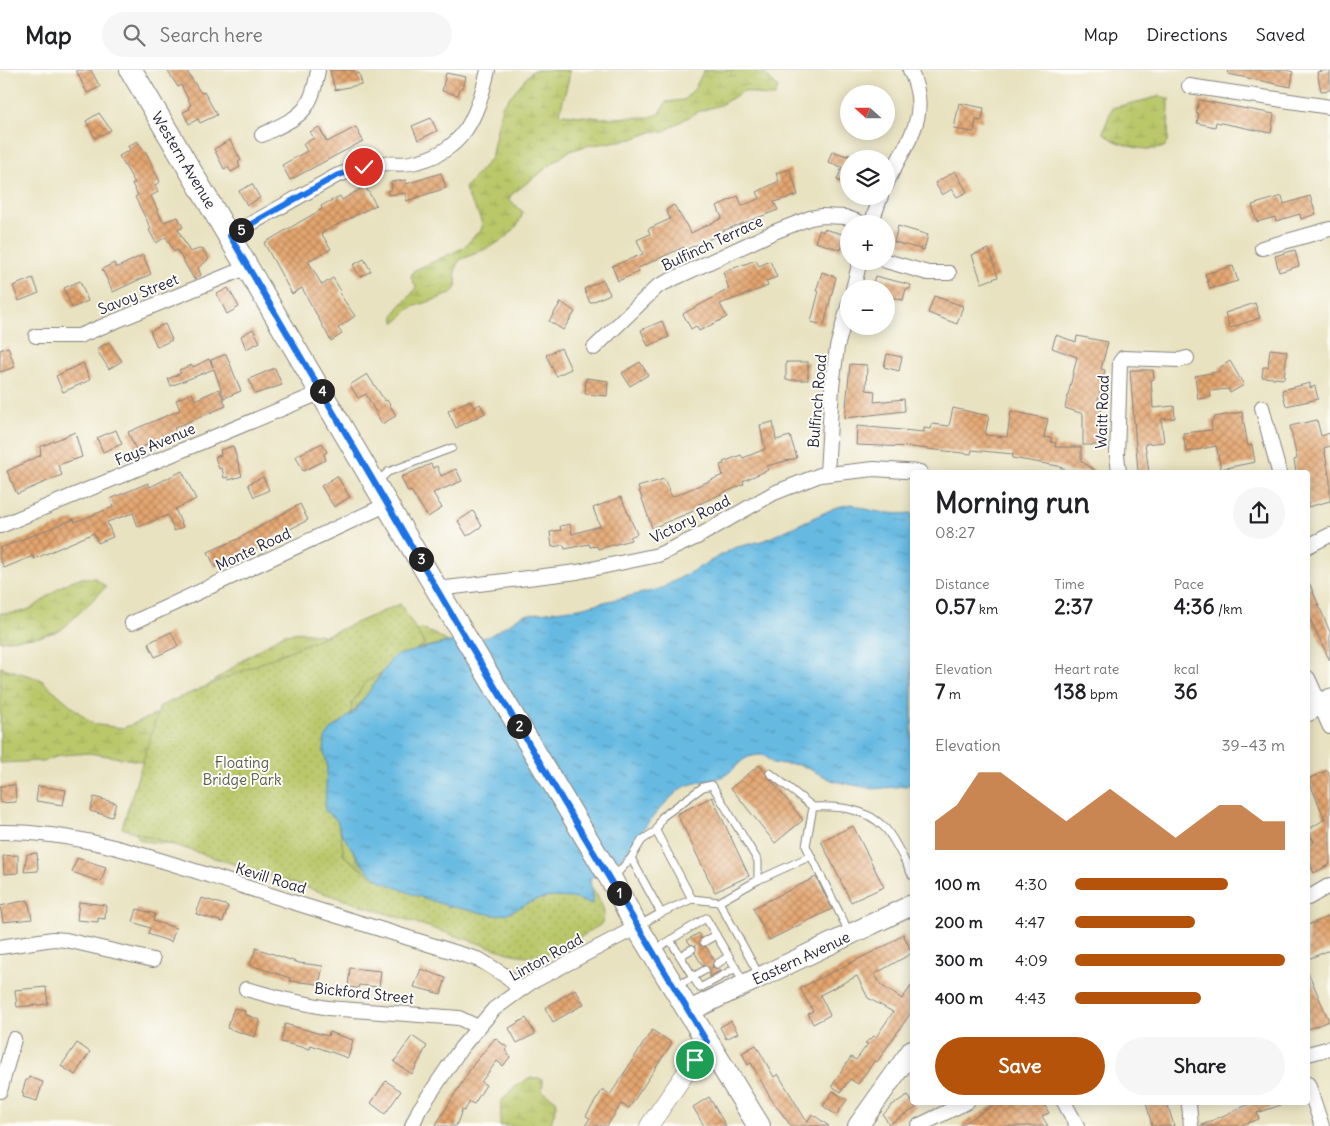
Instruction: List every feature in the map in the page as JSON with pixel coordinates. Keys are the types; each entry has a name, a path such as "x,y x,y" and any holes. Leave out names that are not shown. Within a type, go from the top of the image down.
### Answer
{"main road":[{"name":"Western Avenue","path":"131,70 455,620 610,876 637,927 661,946 683,982 689,1011 759,1126"},
{"name":"Eastern Avenue","path":"689,1011 747,976 850,934 910,906"},
{"path":"858,1126 910,1053"}],"street":[{"path":"262,135 298,117 307,108 318,70"},
{"path":"230,236 336,176 351,170 376,164 409,163 441,154 462,138 472,122 488,70"},
{"path":"895,167 919,118 918,92 910,70"},
{"path":"1189,86 1330,108"},
{"name":"Bulfinch Terrace","path":"594,348 658,286 774,232 810,218 840,217"},
{"path":"1262,248 1330,229"},
{"path":"895,264 928,273 949,273"},
{"name":"Savoy Street","path":"36,336 79,336 248,267"},
{"name":"Bulfinch Road","path":"827,474 832,387 841,335"},
{"name":"Waitt Road","path":"1119,470 1117,455 1120,362 1123,358 1180,360 1187,358"},
{"name":"Fays Avenue","path":"0,526 322,392"},
{"path":"1262,407 1278,470"},
{"name":"Victory Road","path":"438,589 577,572 658,555 697,537 780,490 806,479 827,474 874,469 910,471"},
{"name":"Monte Road","path":"132,623 388,504"},
{"path":"1310,545 1330,535"},
{"path":"1310,683 1330,727"},
{"name":"Kevill Road","path":"0,832 48,834 101,844 156,859 480,960 509,978 519,990"},
{"path":"1310,897 1330,885"},
{"name":"Linton Road","path":"412,1126 419,1110 478,1026 494,1009 519,990 637,927"},
{"path":"0,947 52,939 66,940 153,960"},
{"name":"Bickford Street","path":"246,989 310,1005 452,1017 478,1026"},
{"path":"0,1091 14,1040"},
{"path":"649,1126 707,1042"},
{"path":"1310,1053 1330,1048"},
{"path":"1310,1090 1322,1126"},
{"path":"918,1126 961,1105"},
{"path":"1066,1105 1077,1126"},
{"path":"1191,1105 1191,1126"}],"lane":[{"path":"376,483 388,472 452,448"},
{"path":"770,773 813,806 843,806 865,814 886,828 910,871"},
{"path":"610,876 631,858 642,840 656,832 662,817 704,787 712,785 758,861 758,880"},
{"path":"813,806 806,846 850,934"},
{"path":"656,832 692,899"},
{"path":"637,927 692,899 719,902 758,880 811,856"},
{"path":"631,858 661,914"},
{"path":"719,902 747,976"},
{"path":"661,946 706,918 729,956 747,976"},
{"path":"704,942 716,935"},
{"path":"661,946 680,956"},
{"path":"680,956 692,949"},
{"path":"680,956 683,982"},
{"path":"717,964 729,956"},
{"path":"683,982 705,970"},
{"path":"683,982 700,988 747,976"}],"green space":[{"path":"533,70 569,70 569,78 560,112 562,114 602,118 650,117 660,114 666,102 684,100 695,88 704,70 757,70 764,73 778,88 775,96 744,91 720,105 697,112 663,132 654,131 632,139 586,146 569,151 511,195 509,199 523,212 519,222 498,243 460,260 455,272 456,286 452,292 409,309 401,318 394,322 394,316 398,308 416,287 411,277 413,271 463,248 482,228 480,218 465,188 491,158 502,106"},
{"path":"1161,96 1169,99 1168,141 1164,147 1149,149 1132,147 1115,141 1103,132 1112,108"},
{"path":"81,578 95,578 106,587 61,630 41,636 0,641 0,613 14,613 26,610 35,606 60,587"},
{"name":"Floating Bridge Park","path":"400,604 425,644 365,683 352,703 338,817 344,856 376,879 394,883 583,874 599,899 604,913 603,919 600,925 557,950 535,956 509,953 122,828 160,706"},
{"name":"Floating Bridge Park","path":"422,629 448,642 398,653 383,669 365,698 348,717 337,822 360,863 381,881 577,922 184,846 143,841 138,838 136,832 150,766 140,761 89,753 62,755 43,761 0,763 0,667 40,679 90,722 98,725 123,728 177,706 193,697 244,659 284,634 303,632 342,638"},
{"path":"529,1078 540,1078 543,1081 542,1091 556,1100 557,1104 550,1126 500,1126 501,1102 511,1090"}],"water":[{"path":"852,504 882,512 910,513 910,784 873,789 834,781 801,765 772,763 764,755 756,755 745,759 720,778 684,787 672,796 646,825 624,856 616,863 610,863 590,879 593,904 572,898 550,897 533,901 506,914 493,915 448,906 381,881 365,868 342,834 336,819 325,811 327,764 324,752 325,738 332,729 355,711 394,656 448,642 488,637 523,615 579,608 660,589 734,548 765,540 837,507"}],"building":[{"path":"76,70 91,70 100,87 87,93"},
{"path":"167,70 186,70 201,93 204,92 217,115 200,123 198,119 189,124 183,112 190,109 189,106 191,105 181,85 178,87"},
{"path":"330,70 354,70 355,74 359,73 362,84 335,90"},
{"path":"1229,70 1287,70 1293,72 1291,87 1228,74"},
{"path":"1330,70 1330,90 1321,91 1317,72"},
{"path":"446,73 466,77 463,88 460,88 458,95 442,91"},
{"path":"1199,100 1274,114 1271,133 1216,122 1215,127 1197,123 1199,114 1196,113"},
{"path":"959,103 984,108 982,121 976,120 974,132 954,129"},
{"path":"99,113 111,130 95,138 86,121"},
{"path":"431,118 437,131 418,140 412,126"},
{"path":"319,127 327,142 356,127 363,141 290,180 282,165 307,151 303,144 314,138 310,132"},
{"path":"230,140 241,160 238,162 240,167 231,172 228,167 224,169 214,149"},
{"path":"137,141 147,154 160,182 155,185 158,192 151,196 163,222 178,217 183,227 178,230 190,252 202,248 209,259 198,268 201,275 194,279 177,250 174,252 166,237 156,243 135,197 138,195 132,184 135,183 119,156 130,150 128,146"},
{"path":"832,151 840,154 840,166 828,162"},
{"path":"790,169 798,195 774,202 778,210 722,231 723,233 685,250 684,247 638,268 639,272 618,281 612,266 643,254 637,240 650,234 648,229 670,219 666,210 674,205 691,233 722,218 717,206 738,196 742,206 760,198 757,192 779,181 776,173"},
{"path":"955,171 967,192 957,197 952,189 942,195 935,183"},
{"path":"441,173 446,188 406,201 406,193 388,195 387,191 392,189 391,182 406,180 406,184"},
{"path":"252,184 260,198 247,205 239,191"},
{"path":"365,186 376,205 321,233 331,249 308,261 322,285 333,278 341,291 339,293 355,316 338,328 342,334 331,341 302,288 292,294 264,243 322,209 321,206 340,196 342,200"},
{"path":"1282,196 1284,204 1310,196 1316,214 1301,219 1300,214 1276,221 1275,217 1257,222 1252,205"},
{"path":"898,226 928,235 924,250 895,242"},
{"path":"824,229 840,233 840,250 815,242 819,230 823,232"},
{"path":"989,249 998,277 982,283 972,255"},
{"path":"1295,250 1299,266 1279,272 1275,256"},
{"path":"143,255 151,274 113,292 102,269 114,263 116,268"},
{"path":"364,259 371,271 360,277 353,265"},
{"path":"756,260 759,266 770,261 777,277 766,281 768,286 720,304 727,317 699,331 696,326 691,329 683,314 729,289 723,272"},
{"path":"1233,266 1238,281 1210,289 1205,274"},
{"path":"822,272 836,277 824,325 811,322 819,291 816,291"},
{"path":"875,276 891,280 874,280"},
{"path":"33,278 39,293 19,301 13,286"},
{"path":"603,280 610,294 590,303 584,289"},
{"path":"80,281 88,301 72,308 64,288"},
{"path":"895,281 911,285 910,289 906,289 903,300 895,298"},
{"path":"228,288 239,307 227,314 217,294"},
{"path":"934,296 963,306 957,324 928,313"},
{"path":"561,302 575,312 563,330 549,321"},
{"path":"1255,303 1260,318 1230,328 1225,313"},
{"path":"662,321 669,337 648,346 641,330"},
{"path":"165,324 172,340 157,347 150,331"},
{"path":"253,329 260,342 246,349 241,336"},
{"path":"1056,335 1076,342 1077,336 1108,342 1101,369 1105,370 1098,400 1104,402 1096,427 1100,427 1100,445 1083,445 1083,414 1065,408 1077,357 1052,348"},
{"path":"109,342 122,361 109,369 98,352 98,348"},
{"path":"8,347 15,367 0,372 0,350"},
{"path":"561,348 571,369 556,376 546,355"},
{"path":"1270,349 1287,351 1284,379 1262,377 1263,367 1268,367"},
{"path":"226,354 241,391 224,398 214,369 171,386 168,379 181,373 179,370 192,365 193,367 209,359 213,367 211,360"},
{"path":"887,354 902,357 899,371 884,367"},
{"path":"1230,361 1244,385 1230,393 1228,389 1210,391 1211,397 1198,399 1195,376 1221,371 1219,368"},
{"path":"640,362 648,375 630,386 622,373"},
{"path":"786,362 808,362 808,380 786,380"},
{"path":"83,363 90,380 63,392 56,376"},
{"path":"850,364 867,365 866,390 875,391 874,402 904,399 905,411 845,418"},
{"path":"275,368 282,385 255,394 249,379"},
{"path":"1130,370 1153,370 1154,379 1151,380 1153,408 1174,406 1175,418 1161,419 1164,442 1145,444 1149,470 1138,470"},
{"path":"367,374 385,401 387,400 396,416 382,424 366,394 358,398 350,385"},
{"path":"586,378 608,381 607,396 585,394"},
{"path":"1310,383 1310,388 1315,386 1318,399 1286,406 1282,390"},
{"path":"219,389 226,406 174,428 176,432 136,450 128,432 180,410 176,400 192,393 195,400"},
{"path":"470,400 474,408 480,404 485,413 456,428 448,411"},
{"path":"953,408 989,416 985,435 1007,437 1011,411 1048,419 1044,437 1052,438 1051,442 1056,443 1055,447 1081,447 1081,461 1094,470 1066,470 1058,466 1012,458 1013,454 972,450 971,454 911,447 856,445 857,426 924,432 924,428 931,429 932,424 949,426"},
{"path":"1242,412 1248,446 1252,445 1255,462 1221,469 1216,446 1186,452 1183,433 1212,430 1211,420 1214,420 1214,417"},
{"path":"1317,420 1321,436 1330,433 1330,446 1324,448 1330,480 1330,501 1310,506 1310,470 1296,470 1294,460 1297,459 1290,426"},
{"path":"773,422 776,440 790,436 797,458 767,466 768,470 743,481 744,484 699,504 701,508 652,528 638,487 664,479 672,497 723,475 720,465 724,464 723,462 741,455 743,458 765,449 760,425"},
{"path":"116,430 122,444 103,452 97,438"},
{"path":"75,432 82,457 58,465 62,475 17,494 7,471 41,455 40,447"},
{"path":"322,443 327,452 324,454 326,460 303,471 296,456"},
{"path":"233,446 242,476 229,480 228,477 224,478 222,468 219,469 215,457 221,455 220,450"},
{"path":"431,464 433,468 437,466 441,476 456,469 462,481 433,493 442,508 428,517 411,491 408,492 401,477"},
{"path":"182,471 196,499 175,509 183,527 174,531 168,515 138,527 133,513 107,522 113,537 98,543 94,533 34,559 33,556 4,568 0,559 0,548 74,519 75,522 113,507 110,499 148,483 150,487"},
{"path":"337,476 350,497 334,507 321,486"},
{"path":"263,477 269,490 254,497 248,484"},
{"path":"621,497 637,534 630,537 631,540 598,549 597,546 590,547 589,544 565,549 564,545 552,547 550,532 561,530 560,526 570,524 572,534 600,526 593,508"},
{"path":"300,504 308,520 272,538 273,540 252,551 215,567 208,552 238,539"},
{"path":"473,511 482,526 467,536 458,521"},
{"path":"1310,585 1330,632 1330,661 1310,619"},
{"path":"171,632 178,646 155,657 148,643"},
{"path":"759,765 803,820 775,843 731,788"},
{"path":"1327,770 1330,777 1330,864 1314,873 1310,864 1310,845 1314,842 1310,834 1310,829 1325,819 1310,784 1310,778"},
{"path":"15,785 16,802 0,803 0,786"},
{"path":"38,786 66,790 63,805 36,801"},
{"path":"94,797 116,803 112,817 90,811"},
{"path":"712,797 749,876 715,892 677,814"},
{"path":"853,826 884,887 851,902 821,841"},
{"path":"37,853 38,871 24,872 27,854"},
{"path":"18,855 18,873 4,874 3,856"},
{"path":"77,858 106,867 101,882 72,872"},
{"path":"816,877 832,909 769,940 753,908"},
{"path":"202,898 228,906 223,922 196,914"},
{"path":"28,900 32,919 3,922 0,906"},
{"path":"79,902 106,905 105,919 98,918 98,922 77,920"},
{"path":"137,909 155,914 153,921 176,928 171,942 148,934 150,928 133,922"},
{"path":"1330,916 1330,950 1310,958 1310,924"},
{"path":"699,933 701,937 700,945 706,947 714,960 712,967 721,970 709,977 709,967 702,965 695,953 696,946 690,944 687,940"},
{"path":"903,934 910,949 910,954 875,974 881,985 902,999 910,988 910,1014 877,1062 875,1060 858,1084 850,1079 841,1092 832,1086 843,1069 851,1057 856,1060 868,1044 865,1043 874,1036 876,1037 893,1012 868,998 857,976 820,995 830,1015 813,1024 808,1014 813,1011 800,988 891,943"},
{"path":"256,948 299,963 323,966 319,984 290,981 290,978 250,965"},
{"path":"350,968 381,971 379,987 359,985 358,988 348,987"},
{"path":"421,969 446,978 441,994 414,987"},
{"path":"1310,977 1329,1021 1310,1028"},
{"path":"46,987 48,1004 17,1007 15,990"},
{"path":"575,989 584,1004 553,1022 545,1008"},
{"path":"234,1008 245,1011 244,1014 260,1020 255,1037 227,1028"},
{"path":"526,1018 535,1034 517,1043 509,1028"},
{"path":"731,1021 738,1033 726,1039 720,1027"},
{"path":"285,1024 328,1036 329,1032 353,1040 348,1058 311,1045 310,1049 281,1042"},
{"path":"652,1030 672,1043 629,1108 621,1104 607,1126 585,1126 590,1118 586,1116 603,1089 610,1095"},
{"path":"412,1036 427,1046 412,1074 394,1062"},
{"path":"495,1038 508,1048 505,1050 510,1057 503,1066 497,1061 481,1082 486,1085 474,1104 470,1102 464,1111 462,1110 456,1126 435,1126 473,1065"},
{"path":"77,1043 90,1052 75,1075 61,1066"},
{"path":"756,1045 774,1077 778,1074 807,1122 812,1114 829,1126 791,1126 771,1099 751,1063 748,1065 742,1053"},
{"path":"29,1077 43,1082 37,1101 23,1097 24,1093 22,1093 26,1080"},
{"path":"386,1081 401,1091 385,1114 371,1103"},
{"path":"833,1091 847,1100 836,1115 823,1106"},
{"path":"908,1095 910,1105 914,1105 916,1108 889,1124 883,1115 892,1105"},
{"path":"709,1097 726,1126 704,1126 693,1107"},
{"path":"994,1105 1045,1105 1049,1113 1042,1116 1048,1126 959,1126"},
{"path":"1147,1105 1168,1105 1174,1126 1152,1126"},
{"path":"1247,1105 1281,1105 1257,1113 1259,1119 1239,1126 1200,1126"}],"route":[{"path":"364,167 336,176 230,236 455,620 612,879 637,927 707,1042 695,1060"}]}
